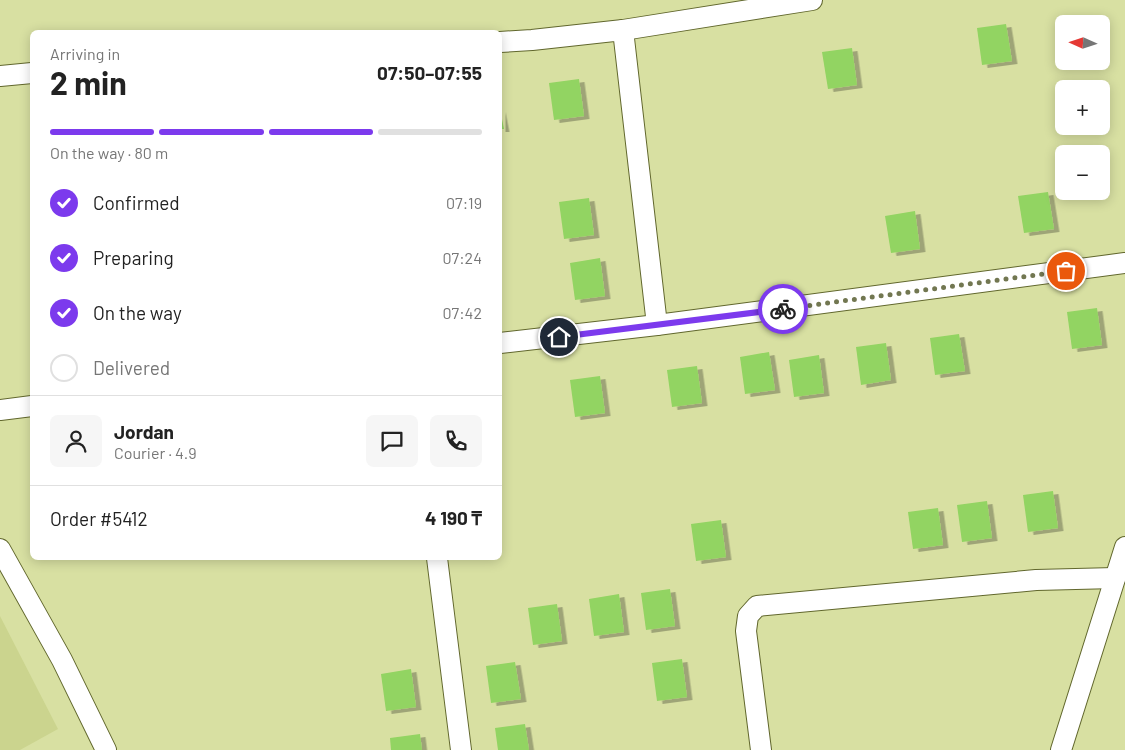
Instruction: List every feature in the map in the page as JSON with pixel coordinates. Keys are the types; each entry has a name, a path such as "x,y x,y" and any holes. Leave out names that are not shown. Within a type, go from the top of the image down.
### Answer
{"street":[{"path":"502,42 623,30 812,0"},
{"path":"623,30 657,325"},
{"path":"0,76 30,73"},
{"path":"502,343 657,325 1125,263"},
{"path":"0,410 30,406"},
{"path":"1062,750 1125,547"},
{"path":"0,549 62,660 106,750"},
{"path":"437,560 461,750"},
{"path":"761,750 746,631 748,616 757,606 1036,580 1115,578"}],"shaded area":[{"path":"0,616 58,729 20,750 0,750"}],"building":[{"path":"1006,24 1012,61 982,65 977,28"},
{"path":"852,48 857,85 828,89 822,52"},
{"path":"579,79 584,116 554,120 549,83"},
{"path":"1048,192 1054,229 1024,233 1018,196"},
{"path":"589,198 594,235 564,239 559,202"},
{"path":"915,211 920,249 891,253 885,216"},
{"path":"600,258 605,296 575,300 570,263"},
{"path":"1097,308 1102,345 1072,349 1067,312"},
{"path":"959,334 965,371 935,375 930,338"},
{"path":"886,343 891,380 861,385 856,347"},
{"path":"769,352 775,390 745,394 740,357"},
{"path":"819,355 824,393 794,397 789,360"},
{"path":"697,366 702,403 672,407 667,370"},
{"path":"600,376 605,413 575,417 570,380"},
{"path":"1053,491 1058,528 1028,532 1023,495"},
{"path":"987,501 992,538 962,542 957,505"},
{"path":"938,508 943,545 913,549 908,512"},
{"path":"721,520 726,557 696,561 691,524"},
{"path":"670,589 675,626 646,630 641,593"},
{"path":"619,594 624,632 594,636 589,599"},
{"path":"557,604 562,641 533,645 528,608"},
{"path":"682,659 687,697 657,701 652,663"},
{"path":"515,662 521,699 491,703 486,666"},
{"path":"411,669 416,707 386,711 381,674"},
{"path":"525,724 529,750 498,750 495,728"},
{"path":"420,734 422,750 391,750 390,738"}],"way so far":[{"path":"783,309 1066,271"}],"route":[{"path":"559,337 783,309"}]}
